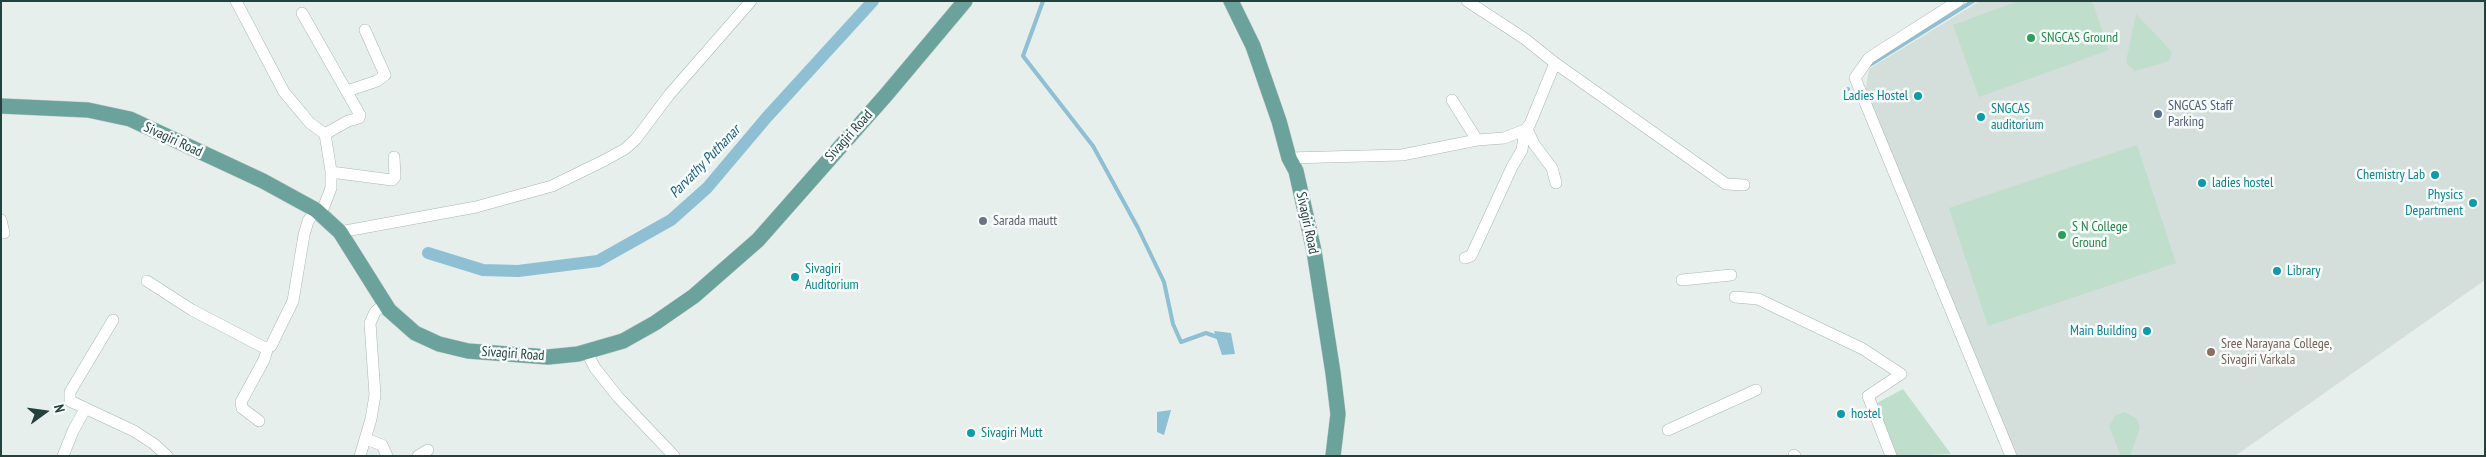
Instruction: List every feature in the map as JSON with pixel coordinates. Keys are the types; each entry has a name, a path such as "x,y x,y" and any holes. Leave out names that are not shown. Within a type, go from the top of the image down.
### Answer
{"main road":[{"name":"Sivagiri Road","path":"1,106 88,110 130,119 263,181 318,212 340,232 384,304 415,333 439,344 468,352 548,357 586,351 623,341 655,323 694,296 758,240 886,95 965,1"},
{"name":"Sivagiri Road","path":"1231,1 1253,46 1277,114 1289,158 1296,171 1314,250 1338,414 1333,456"}],"street":[{"path":"236,1 284,92 310,123 325,134 331,172 331,188 318,212 308,221 304,234 293,301 271,346 268,347 241,404 259,421"},
{"path":"340,232 476,207 552,186 625,149 636,139 669,95 751,1"},
{"path":"1466,1 1525,39 1555,63 1726,184 1744,185"},
{"path":"1958,1 1869,58 1855,78 2011,456"},
{"path":"302,13 347,91 359,117 325,134"},
{"path":"347,91 377,80 385,75 365,30"},
{"path":"1465,258 1471,256 1495,208 1512,167 1522,150 1526,130 1555,63"},
{"path":"1452,100 1477,140"},
{"path":"1289,158 1402,155 1477,140 1504,138 1526,130"},
{"path":"1526,130 1552,168 1556,183"},
{"path":"331,172 392,180 395,177 394,157"},
{"path":"1,220 4,233"},
{"path":"1682,280 1731,275"},
{"path":"147,281 192,310 263,347 268,347"},
{"path":"1735,297 1758,299 1863,349 1901,374 1868,396 1891,456"},
{"path":"360,456 366,439 374,395 370,322 375,312 384,304"},
{"path":"113,320 69,393 70,401 134,431 154,444 167,456"},
{"path":"586,351 595,368 618,397 674,456"},
{"path":"1668,430 1756,390"},
{"path":"63,456 73,431 85,409"},
{"path":"366,439 382,444 387,456"}],"shaded area":[{"path":"1980,1 2485,1 2485,280 2235,456 2017,456 1865,93 1869,69"}],"green space":[{"name":"SNGCAS Ground","path":"2019,1 2092,1 2109,50 1979,97 1953,25"},
{"path":"2136,14 2172,52 2169,61 2135,71 2128,65 2126,62"},
{"name":"S N College Ground","path":"2137,145 2176,263 1988,326 1949,208"},
{"path":"1903,389 1951,454 1897,456 1875,404"},
{"path":"2124,412 2136,418 2140,427 2130,456 2121,456 2109,426 2115,416"}],"water":[{"path":"1214,331 1231,333 1235,354 1222,355"},
{"path":"1171,410 1164,435 1157,432 1157,412"}],"waterway":[{"name":"Parvathy Puthanar","path":"428,253 483,270 518,271 598,261 671,220 707,188 767,117 873,1"},
{"path":"1043,1 1023,56 1093,146 1138,228 1164,282 1173,324 1181,342 1206,333 1220,338"},
{"path":"1868,66 1973,1"},
{"path":"1844,94 1848,89"}],"place":[{"name":"SNGCAS Ground","path":"2031,38"},
{"name":"Ladies Hostel","path":"1918,96"},
{"name":"SNGCAS Staff Parking","path":"2158,114"},
{"name":"SNGCAS auditorium","path":"1981,117"},
{"name":"Chemistry Lab","path":"2435,175"},
{"name":"ladies hostel","path":"2202,183"},
{"name":"Physics Department","path":"2473,203"},
{"name":"Sarada mautt","path":"983,221"},
{"name":"S N College Ground","path":"2062,235"},
{"name":"Library","path":"2277,271"},
{"name":"Sivagiri Auditorium","path":"795,277"},
{"name":"Main Building","path":"2147,331"},
{"name":"Sree Narayana College, Sivagiri Varkala","path":"2211,352"},
{"name":"hostel","path":"1841,414"},
{"name":"Sivagiri Mutt","path":"971,433"}]}
